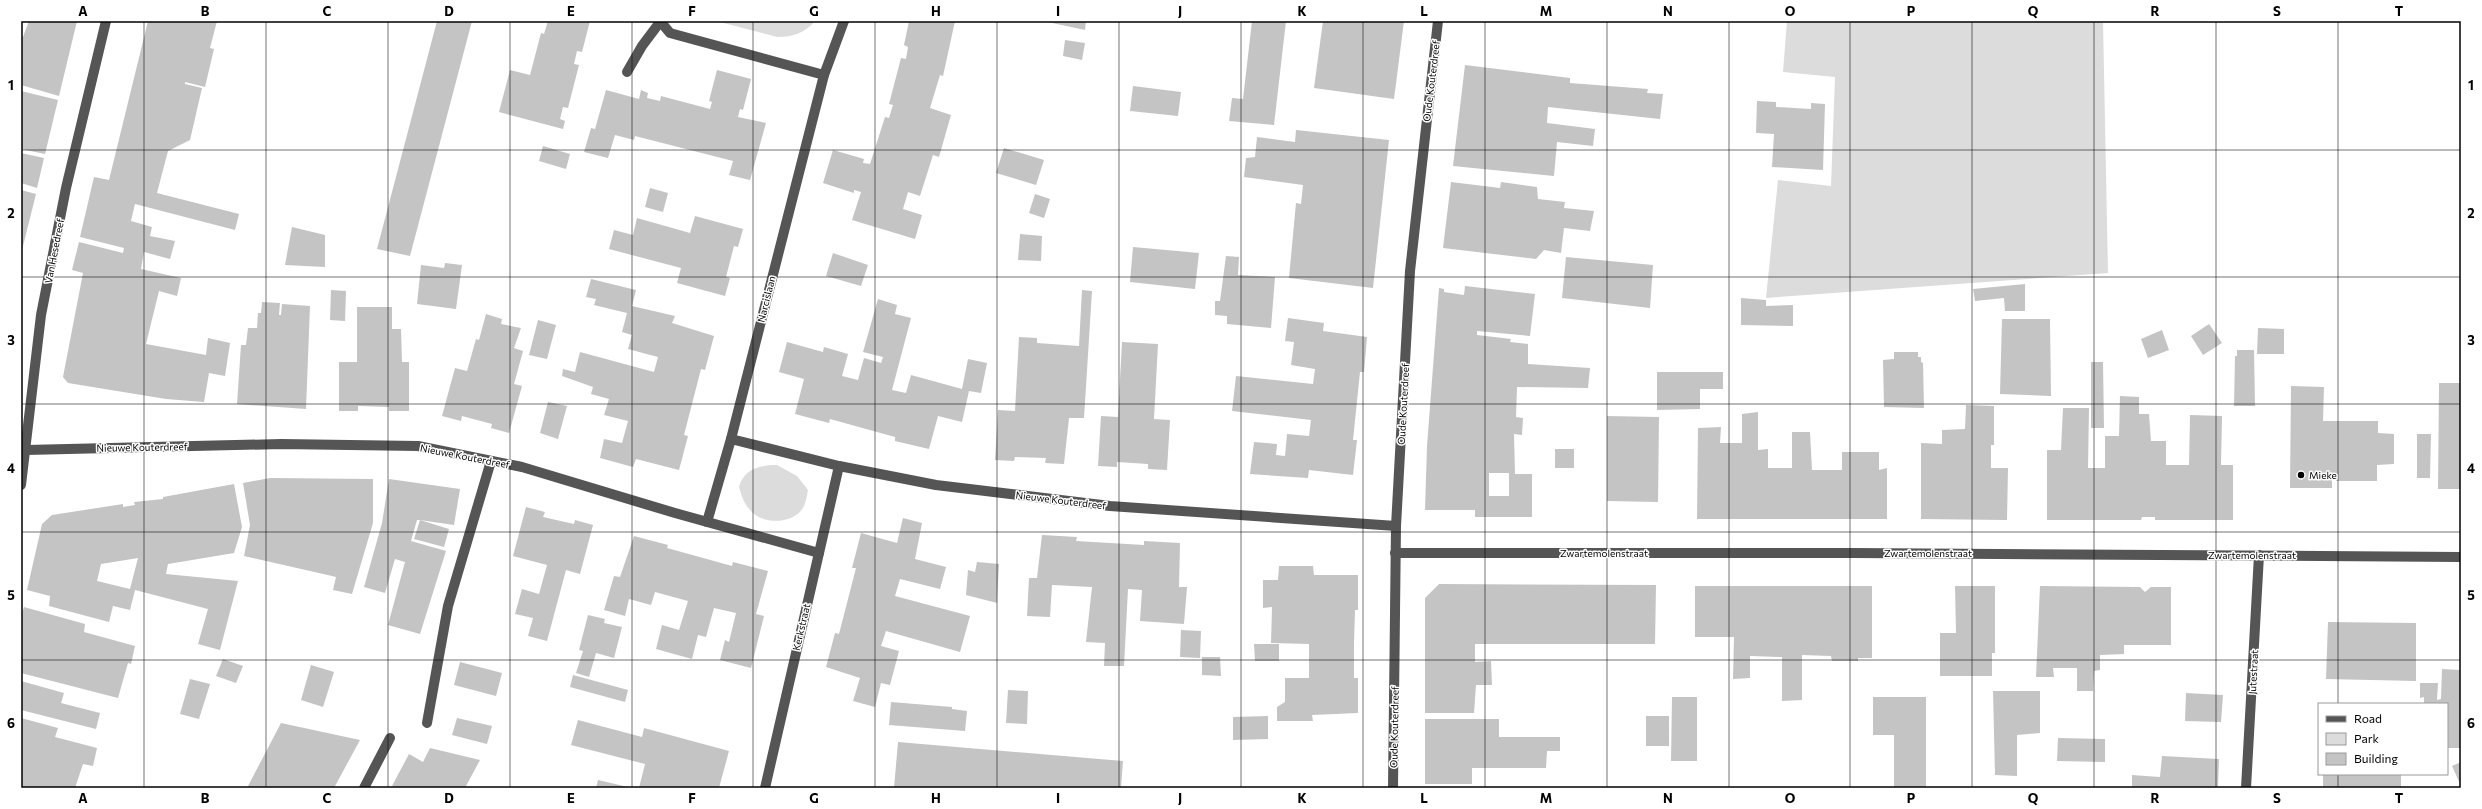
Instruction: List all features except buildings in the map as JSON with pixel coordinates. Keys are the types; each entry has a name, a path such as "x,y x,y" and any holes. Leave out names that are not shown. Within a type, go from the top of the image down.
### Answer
{"street":[{"name":"Van Hesedreef","path":"21,485 24,447 42,315 66,188 106,21"},
{"name":"Narcislaan","path":"707,522 731,439 824,75 844,21"},
{"name":"Oude Kouterdreef","path":"1393,788 1395,553 1410,271 1438,21"},
{"path":"627,72 660,22 670,33 824,75"},
{"name":"Nieuwe Kouterdreef","path":"731,439 839,466 936,485 1110,506 1396,526"},
{"name":"Nieuwe Kouterdreef","path":"24,447 281,444 418,446 522,467 707,522 819,553"},
{"path":"427,723 448,606 491,461"},
{"name":"Kerkstraat","path":"765,788 839,466"},
{"name":"Zwartemolenstraat","path":"1395,553 2259,555 2461,557"},
{"name":"Jutestraat","path":"2246,788 2259,555"},
{"path":"364,788 390,738"}],"green space":[{"path":"716,21 815,21 807,29 798,34 777,37"},
{"path":"1787,21 2103,21 2108,273 1766,298 1778,180 1831,186 1835,77 1783,72"},
{"path":"777,465 797,476 808,490 805,504 800,512 788,519 774,521 760,518 754,514 744,502 739,487 745,476 754,469"}],"place":[{"name":"Mieke","path":"2301,475"}]}
